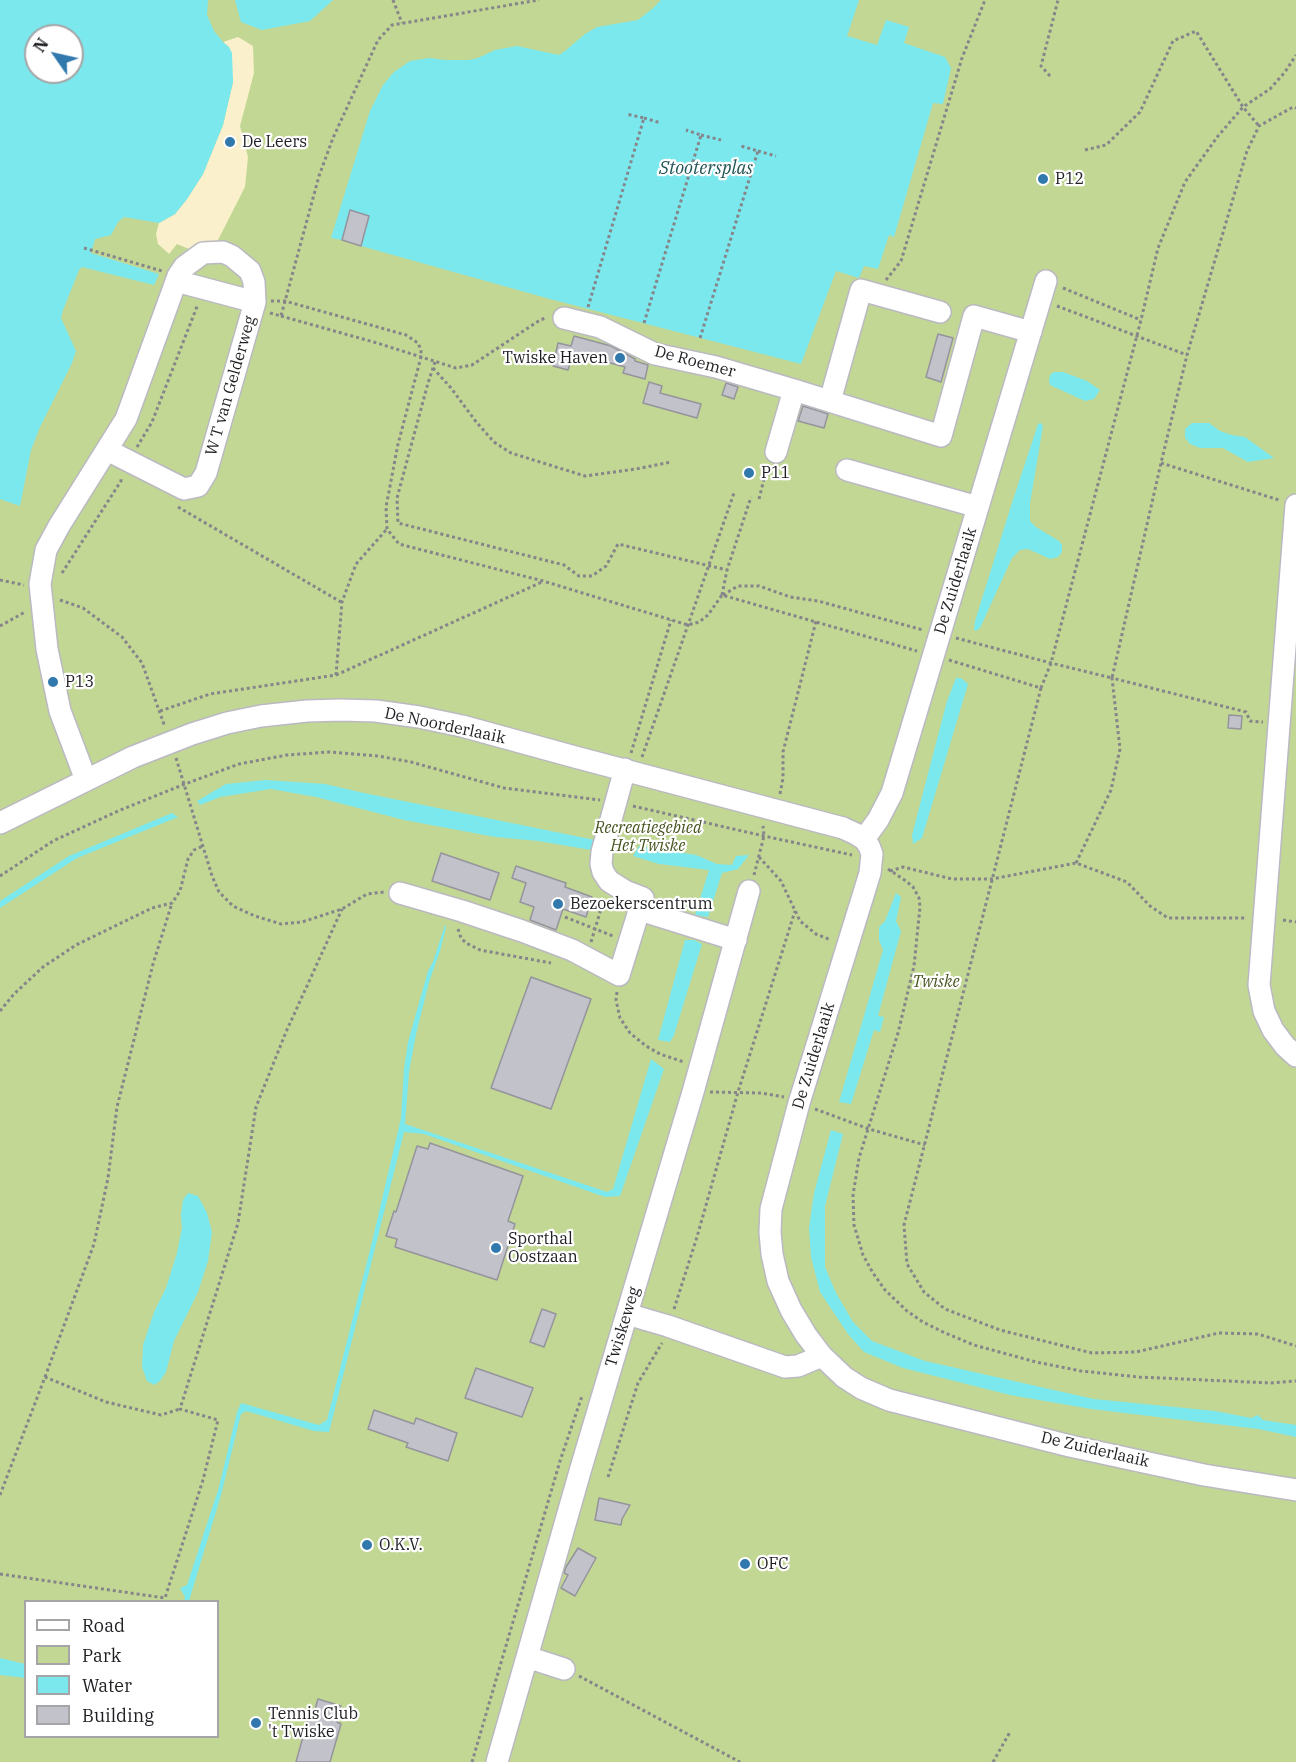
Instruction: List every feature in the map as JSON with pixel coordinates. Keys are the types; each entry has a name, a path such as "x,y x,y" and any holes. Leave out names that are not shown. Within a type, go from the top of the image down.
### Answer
{"street":[{"path":"86,780 60,711 46,648 41,595 46,550 126,419 177,279 184,267 203,253 223,252 250,271 254,282 255,302"},
{"name":"W T van Gelderweg","path":"107,450 184,489 198,486 206,473 255,302 177,279"},
{"path":"830,401 861,290 940,312"},
{"name":"De Zuiderlaaik","path":"1043,290 892,793 878,820 864,838 872,854 870,873 799,1103 771,1209 772,1254 778,1281 791,1310 822,1356 844,1377 861,1388 889,1400 1070,1446 1204,1475 1296,1490"},
{"name":"De Roemer","path":"564,318 600,327 656,354 716,367 941,436 975,316 1030,332"},
{"path":"772,456 794,390"},
{"path":"847,470 978,507"},
{"path":"1296,505 1259,985 1264,1011 1273,1030 1296,1056"},
{"name":"De Noorderlaaik","path":"0,823 133,757 227,723 261,716 340,710 376,711 462,726 843,828 864,838"},
{"path":"400,893 432,901 572,950 619,975 643,898 609,881 601,864 602,852 631,771"},
{"name":"Twiskeweg","path":"497,1762 700,1068 749,891"},
{"path":"640,910 736,940"},
{"path":"627,1314 785,1367 798,1366 822,1356"},
{"path":"527,1657 564,1669"}],"path":[{"path":"393,0 402,23"},
{"path":"285,301 319,176 333,138 378,40 392,25 539,0"},
{"path":"876,293 901,261 962,58 985,0"},
{"path":"1050,76 1041,66 1058,0"},
{"path":"1085,150 1106,146 1140,111 1173,41 1196,31 1243,107 1259,126"},
{"path":"1296,55 1285,72 1270,88 1243,107 1218,136 1185,182 1158,248 1051,663 1041,688 904,1225 907,1264 924,1292 945,1309 1000,1330 1092,1353 1136,1352 1219,1333 1258,1334 1296,1346"},
{"path":"1077,863 1111,790 1120,749 1112,678 1187,355 1247,151 1259,126 1293,107 1296,108"},
{"path":"626,114 661,123"},
{"path":"587,308 644,118"},
{"path":"686,130 721,140"},
{"path":"644,323 701,135"},
{"path":"741,146 776,156"},
{"path":"700,338 758,151"},
{"path":"84,248 177,279"},
{"path":"1043,290 1141,320"},
{"path":"1043,290 1137,336 1187,355"},
{"path":"255,302 285,301 406,335 418,343 421,357 398,444 386,507 387,529 399,544 543,581 687,625 699,622 708,615 722,595 738,585 759,586 790,597 818,601 1245,712 1250,721 1279,723"},
{"path":"281,316 456,368 472,365 540,320 552,316 564,318"},
{"path":"435,362 398,498 398,523 564,565 579,576 592,576 606,566 618,544 727,570"},
{"path":"433,368 494,442 511,453 585,476 671,462"},
{"path":"759,499 772,456"},
{"path":"1161,463 1296,505"},
{"path":"631,771 734,493"},
{"path":"722,595 727,570 751,497"},
{"path":"172,503 342,602"},
{"path":"336,675 342,602 356,564 387,529"},
{"path":"0,626 41,595 83,608 122,637 142,663 160,711 210,694 336,675 543,581"},
{"path":"722,595 1041,688"},
{"path":"631,771 671,620"},
{"path":"816,621 783,752 783,778 777,810 769,823 763,826 764,836 759,857 781,881 800,921 816,934 847,946"},
{"path":"180,1409 238,1223 256,1107 286,1032 342,909 302,922 281,924 233,906 219,892 212,876 185,784"},
{"path":"0,1495 94,1244 108,1178 117,1107 153,964 171,903 180,891 188,859 194,849 203,846"},
{"path":"884,878 889,871 903,867 952,879 992,879 1077,863 1127,882 1150,906 1168,918 1265,918"},
{"path":"587,958 609,881"},
{"path":"0,1011 14,994 43,967 76,945 152,908 171,903"},
{"path":"608,1477 638,1383 660,1347 668,1326 795,911"},
{"path":"565,917 630,943"},
{"path":"619,975 616,1000 620,1018 630,1033 660,1054 700,1068"},
{"path":"0,1574 165,1598 203,1480 218,1420 180,1409 161,1415 105,1402 45,1377"},
{"path":"472,1762 560,1461 582,1395"},
{"path":"564,1669 616,1694 740,1762"},
{"path":"993,1762 1010,1732"}],"green space":[{"name":"Twiske","path":"0,0 1296,0 1296,1762 0,1762"}],"sand":[{"name":"De Leers","path":"238,37 253,46 254,73 240,126 248,157 245,187 217,242 189,249 177,244 169,254 158,244 156,234 159,223 175,214 203,174 223,125 233,82 229,47 223,42"}],"water":[{"path":"0,0 208,0 207,15 214,31 232,53 233,82 223,125 203,174 175,214 159,223 124,217 118,222 111,235 95,239 91,253 159,274 154,285 82,267 79,270 61,318 76,351 31,450 20,506 0,499"},
{"path":"235,0 333,0 310,21 262,30 241,22"},
{"name":"Stootersplas","path":"661,0 859,0 847,36 877,45 886,20 909,27 904,43 945,57 951,68 943,104 933,103 894,237 889,235 878,269 864,266 859,278 836,271 801,364 550,299 361,246 369,216 351,211 342,240 331,238 370,111 383,85 394,72 410,61 429,58 469,60 495,50 517,46 559,55 597,27 638,20"},
{"path":"1054,372 1063,372 1087,381 1100,390 1094,399 1085,401 1050,385 1050,375"},
{"path":"1041,423 1043,426 1030,503 1030,521 1059,541 1062,545 1062,552 1058,557 1050,559 1028,549 1020,550 1012,558 980,628 976,631 974,630 975,621 1038,424"},
{"path":"1192,423 1209,423 1220,431 1245,437 1274,458 1248,462 1223,448 1200,448 1190,444 1185,438 1185,429"},
{"path":"956,678 961,678 968,684 922,838 913,844 912,835 947,701"},
{"path":"266,780 325,784 595,840 591,850 538,841 495,837 404,820 316,797 271,789 220,797 200,805 197,801 226,784"},
{"path":"172,813 178,817 77,858 0,908 0,901 69,856"},
{"path":"639,846 696,855 717,864 732,865 736,856 749,855 738,869 722,873 708,917 695,915 709,870 659,864 633,856"},
{"path":"896,893 901,897 896,921 901,931 878,1016 884,1017 880,1032 874,1030 851,1104 839,1102 883,950 879,940 879,927 885,921"},
{"path":"445,925 440,951 429,982 416,1034 409,1072 405,1124 607,1192 613,1189 651,1059 664,1069 620,1196 605,1197 424,1134 404,1132 329,1432 314,1431 246,1411 241,1414 221,1495 189,1600 184,1600 180,1588 187,1585 219,1487 241,1403 319,1425 327,1420 401,1118 408,1042 428,971"},
{"path":"685,940 694,940 702,944 674,1035 670,1042 658,1040"},
{"path":"831,1130 843,1134 825,1206 825,1267 836,1293 853,1322 872,1341 925,1361 1094,1399 1215,1411 1251,1418 1258,1415 1263,1420 1296,1425 1296,1437 1258,1429 1091,1409 1010,1395 903,1368 864,1352 848,1334 820,1292 811,1257 809,1228 814,1193"},
{"path":"188,1193 198,1196 207,1213 212,1232 208,1261 198,1292 174,1341 166,1372 154,1385 147,1381 142,1367 143,1345 154,1312 166,1288 177,1253 182,1228 183,1200"},
{"path":"0,1658 24,1664 24,1678 0,1675"}],"building":[{"path":"350,210 369,216 361,246 342,240"},
{"path":"938,334 953,338 941,382 926,377"},
{"path":"574,336 611,346 635,361 648,365 645,379 623,373 625,367 573,353 568,370 553,366 558,343 571,346"},
{"path":"649,382 662,386 660,393 701,404 697,418 643,403"},
{"path":"726,383 738,387 734,399 722,395"},
{"path":"803,406 828,414 824,428 798,421"},
{"path":"1229,715 1242,716 1241,729 1228,728"},
{"path":"441,853 499,873 490,900 432,881"},
{"name":"Bezoekerscentrum","path":"516,866 566,883 565,887 592,897 586,917 563,909 556,930 530,920 534,907 520,902 526,883 512,878"},
{"path":"531,977 591,999 551,1109 491,1088"},
{"path":"430,1143 523,1176 508,1221 515,1224 497,1280 395,1247 397,1239 386,1236 417,1146 428,1149"},
{"path":"542,1309 556,1314 544,1347 530,1342"},
{"path":"476,1368 533,1388 522,1417 465,1398"},
{"path":"374,1410 414,1424 416,1418 457,1433 448,1461 406,1447 408,1443 368,1429"},
{"path":"599,1498 630,1505 621,1525 595,1520"},
{"path":"578,1548 596,1558 575,1596 561,1588 568,1575 564,1573 566,1567"},
{"path":"318,1699 341,1706 337,1722 341,1724 330,1762 296,1762 309,1715 313,1716"}],"place":[{"name":"De Leers","path":"230,142"},
{"name":"P12","path":"1043,179"},
{"name":"Twiske Haven","path":"620,358"},
{"name":"P11","path":"749,473"},
{"name":"P13","path":"53,682"},
{"name":"Bezoekerscentrum","path":"558,904"},
{"name":"Sporthal Oostzaan","path":"496,1248"},
{"name":"O.K.V.","path":"367,1545"},
{"name":"OFC","path":"745,1564"},
{"name":"Tennis Club 't Twiske","path":"256,1723"}],"park label":[{"name":"Recreatiegebied Het Twiske","path":"648,837"}]}
